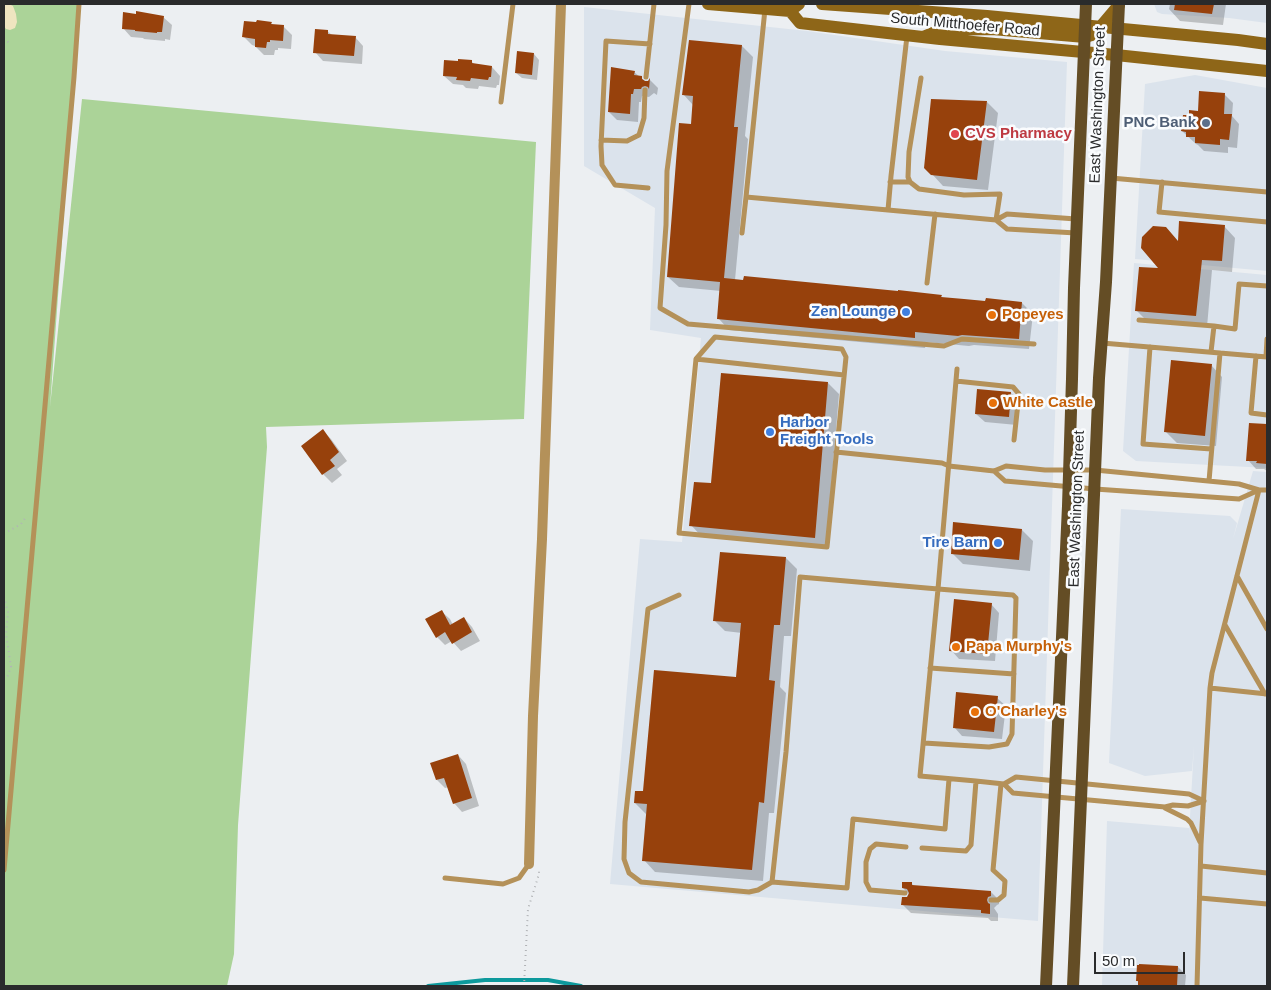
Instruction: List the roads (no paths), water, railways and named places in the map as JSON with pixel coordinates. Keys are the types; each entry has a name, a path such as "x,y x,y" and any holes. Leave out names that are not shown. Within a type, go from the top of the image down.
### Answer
{"main road":[{"name":"South Mitthoefer Road","path":"708,4 765,9 793,6 800,23 907,36 1267,71"},
{"name":"South Mitthoefer Road","path":"822,4 938,8 1085,31"},
{"name":"East Washington Street","path":"1046,986 1069,470 1076,233 1086,4"},
{"name":"East Washington Street","path":"1073,986 1095,470 1119,4"},
{"path":"1102,26 1119,4"},
{"path":"923,37 940,30 1085,31 1102,26 1267,44"}],"street":[{"path":"529,864 562,4"}],"lane":[{"path":"4,870 79,4"},
{"path":"501,102 513,4"},
{"path":"646,77 654,4"},
{"path":"689,4 667,171 666,225 660,308 688,324 944,346 962,339 1034,344"},
{"path":"742,233 765,9"},
{"path":"888,210 907,36"},
{"path":"648,188 615,185 602,165 601,140 606,41 650,44"},
{"path":"921,78 910,152 908,177 910,182 919,189 964,195 1000,194 996,220"},
{"path":"601,140 627,141 639,136 644,118 646,90"},
{"path":"1111,178 1267,192"},
{"path":"890,182 910,182"},
{"path":"1162,182 1159,212 1267,222"},
{"path":"746,197 996,220 1007,229 1076,233"},
{"path":"927,284 935,214"},
{"path":"996,220 1007,214 1077,219"},
{"path":"1139,320 1235,329 1239,284 1267,286"},
{"path":"1211,352 1214,326"},
{"path":"715,337 842,349 846,357 844,375 827,547 679,533 696,359 715,337"},
{"path":"1102,343 1266,357 1267,340"},
{"path":"1150,347 1143,444 1211,449"},
{"path":"1209,481 1220,353"},
{"path":"1256,356 1252,413 1267,415"},
{"path":"696,359 844,375"},
{"path":"957,369 920,776 1002,784 1013,793 1165,807 1174,805 1188,806 1204,801"},
{"path":"956,381 1013,387 1019,394 1014,440"},
{"path":"836,452 942,463 948,466 994,471 1006,466 1045,470 1095,470 1239,484 1259,490 1267,490"},
{"path":"994,471 1005,481 1095,489 1239,499 1259,490"},
{"path":"1197,986 1201,844 1210,688 1212,673 1259,490"},
{"path":"1237,576 1267,628"},
{"path":"772,882 786,752 800,577 1013,595 1016,598 1012,734 1006,744 989,748 924,743"},
{"path":"679,595 648,609 625,822 624,858 629,872 641,882 750,892 772,882 847,888 853,819 944,829 949,779"},
{"path":"1224,625 1266,694"},
{"path":"930,668 1014,674"},
{"path":"1210,688 1266,694"},
{"path":"1002,784 1016,777 1055,780 1189,794 1204,801"},
{"path":"922,848 966,851 971,845 976,781"},
{"path":"991,900 998,900 1004,895 1005,881 993,870 1002,784"},
{"path":"1165,807 1191,823 1201,844"},
{"path":"905,893 870,890 866,882 866,862 870,849 876,844 906,847"},
{"path":"445,878 503,884 519,878 529,864"},
{"path":"1201,866 1267,873"},
{"path":"1200,898 1267,904"}],"waterway":[{"path":"428,986 485,980 548,980 581,986"}],"place":[{"name":"PNC Bank","path":"1206,123"},
{"name":"CVS Pharmacy","path":"955,134"},
{"name":"Zen Lounge","path":"906,312"},
{"name":"Popeyes","path":"992,315"},
{"name":"White Castle","path":"993,403"},
{"name":"Harbor Freight Tools","path":"770,432"},
{"name":"Tire Barn","path":"998,543"},
{"name":"Papa Murphy's","path":"956,647"},
{"name":"O'Charley's","path":"975,712"}]}
